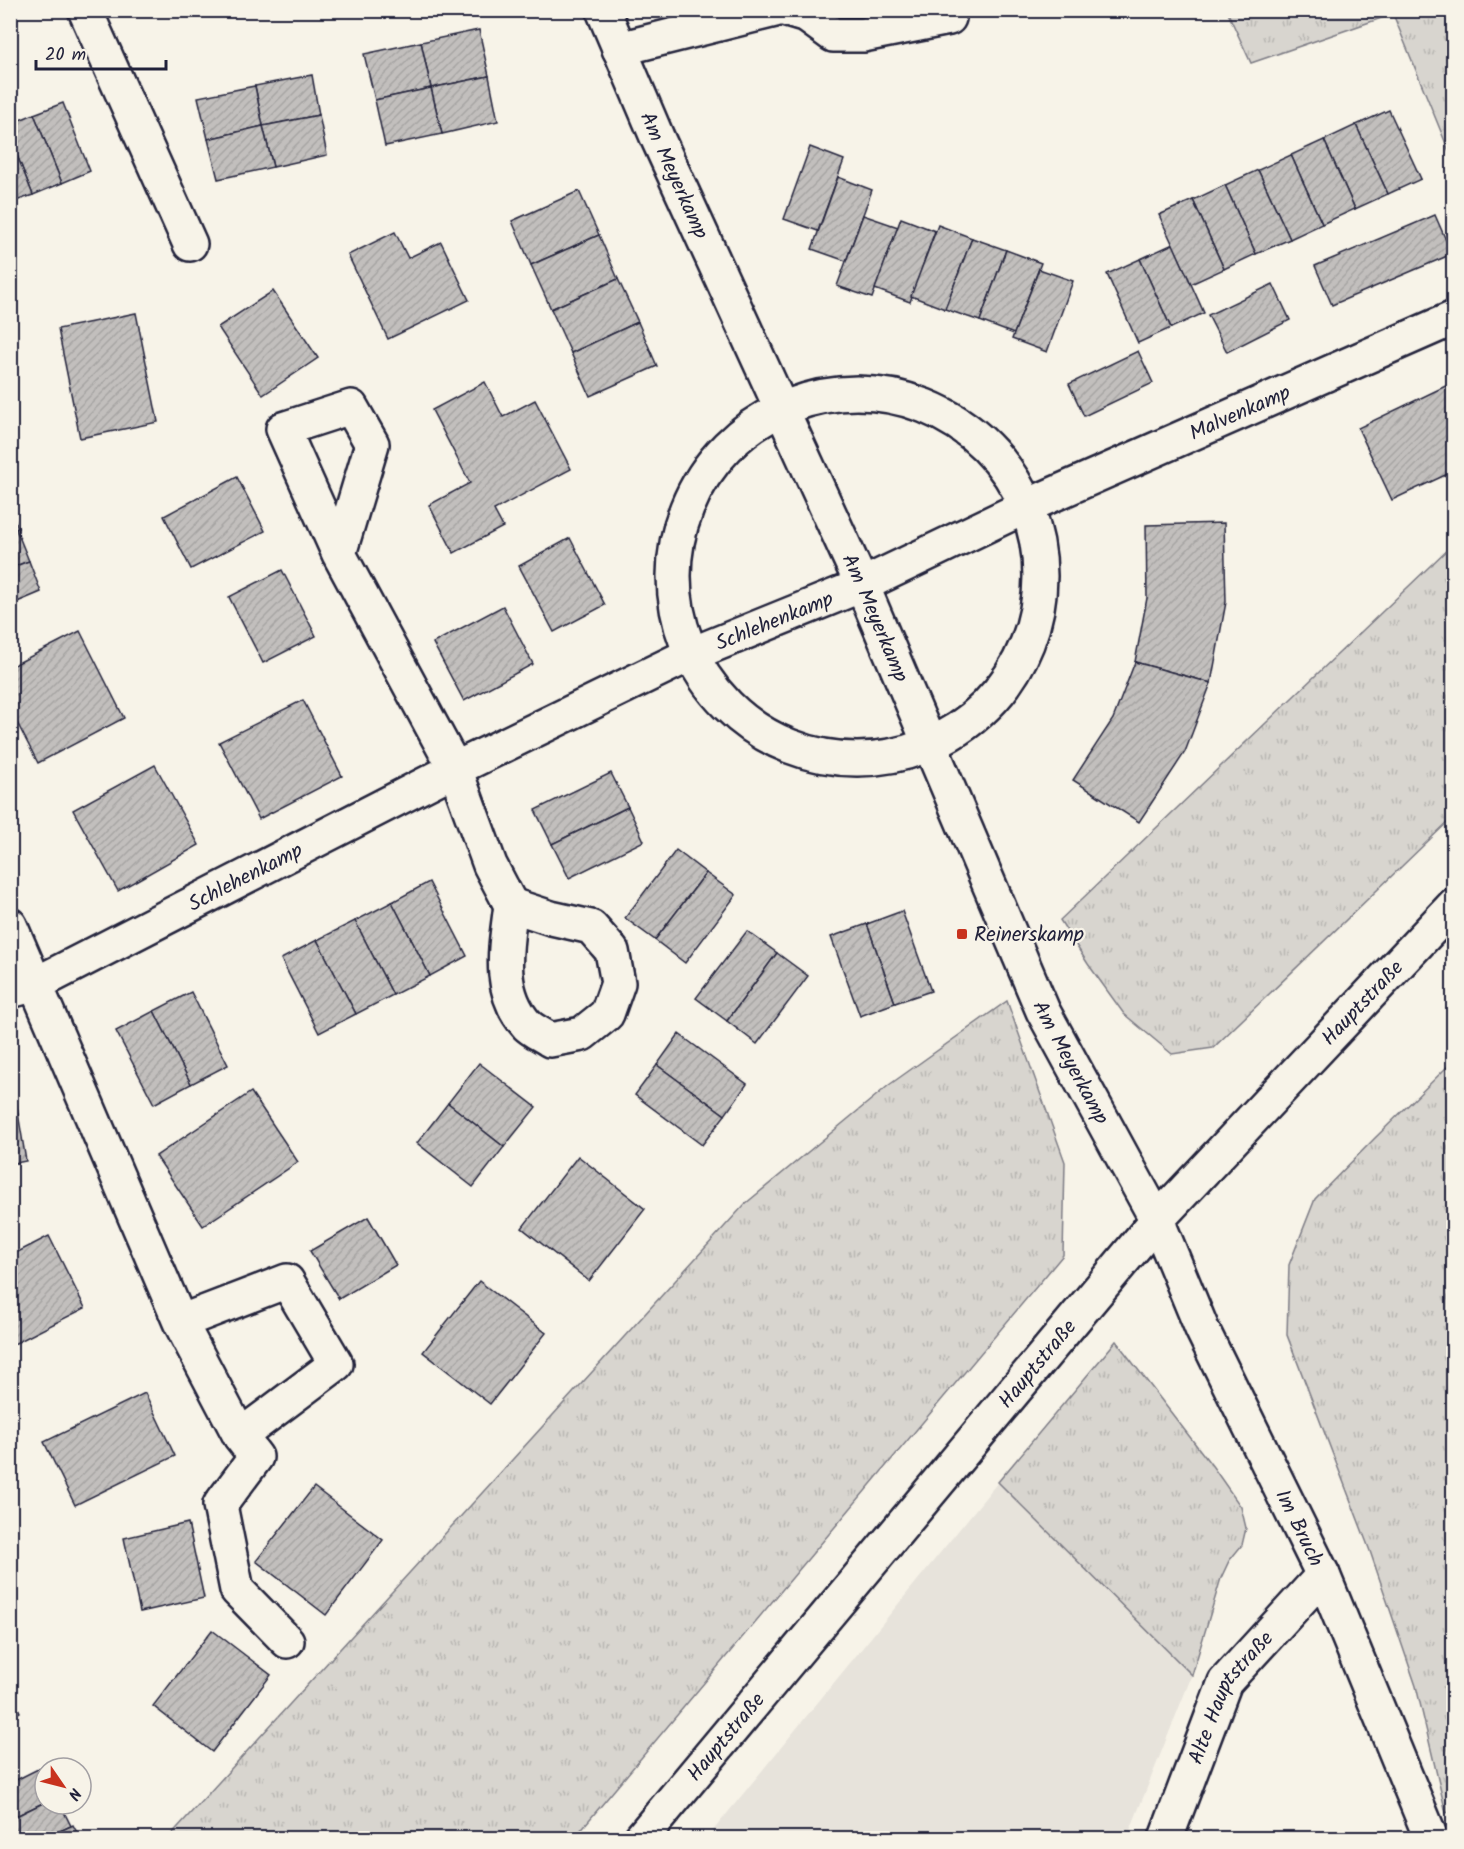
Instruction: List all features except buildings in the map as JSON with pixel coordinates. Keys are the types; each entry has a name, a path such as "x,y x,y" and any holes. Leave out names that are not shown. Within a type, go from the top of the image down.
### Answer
{"street":[{"path":"85,10 190,244"},
{"name":"Am Meyerkamp","path":"603,10 657,137 862,585 1043,1011 1158,1220"},
{"path":"619,49 775,10"},
{"path":"787,10 807,16 833,34 863,35 949,18"},
{"name":"Malvenkamp","path":"862,585 1027,506 1454,318"},
{"path":"782,408 842,387 900,394 934,412 975,439 1004,467 1027,506 1041,547 1042,594 1023,659 1007,682 933,749"},
{"name":"Schlehenkamp","path":"782,408 704,465 670,561 687,656 751,729 822,754 856,762 933,749"},
{"path":"339,554 455,769 490,865 511,905"},
{"name":"Schlehenkamp","path":"23,988 455,769 687,656 862,585"},
{"name":"Hauptstraße","path":"641,1839 1158,1220 1454,905"},
{"path":"10,925 23,988 180,1322 240,1436 256,1457 220,1506 237,1590 287,1641"},
{"name":"Im Bruch","path":"1158,1220 1202,1329 1323,1575 1431,1839"},
{"path":"180,1322 286,1281 336,1364 240,1436"},
{"name":"Alte Hauptstraße","path":"1166,1839 1225,1682 1323,1575"}],"shaded area":[{"path":"998,1482 1192,1675 1127,1838 707,1838"}],"green space":[{"path":"1227,11 1453,11 1453,161 1393,14 1251,63"},
{"path":"1453,544 1453,817 1213,1048 1172,1054 1124,1014 1060,920"},
{"path":"1007,1001 1065,1162 1063,1255 574,1838 168,1838 745,1204 889,1085"},
{"path":"1453,1061 1454,1810 1446,1813 1416,1686 1370,1551 1287,1335 1289,1265 1315,1199"},
{"path":"1116,1341 1241,1507 1246,1528 1242,1545 1229,1561 1221,1578 1192,1675 998,1482"}],"place":[{"name":"Reinerskamp","path":"962,934"}]}
